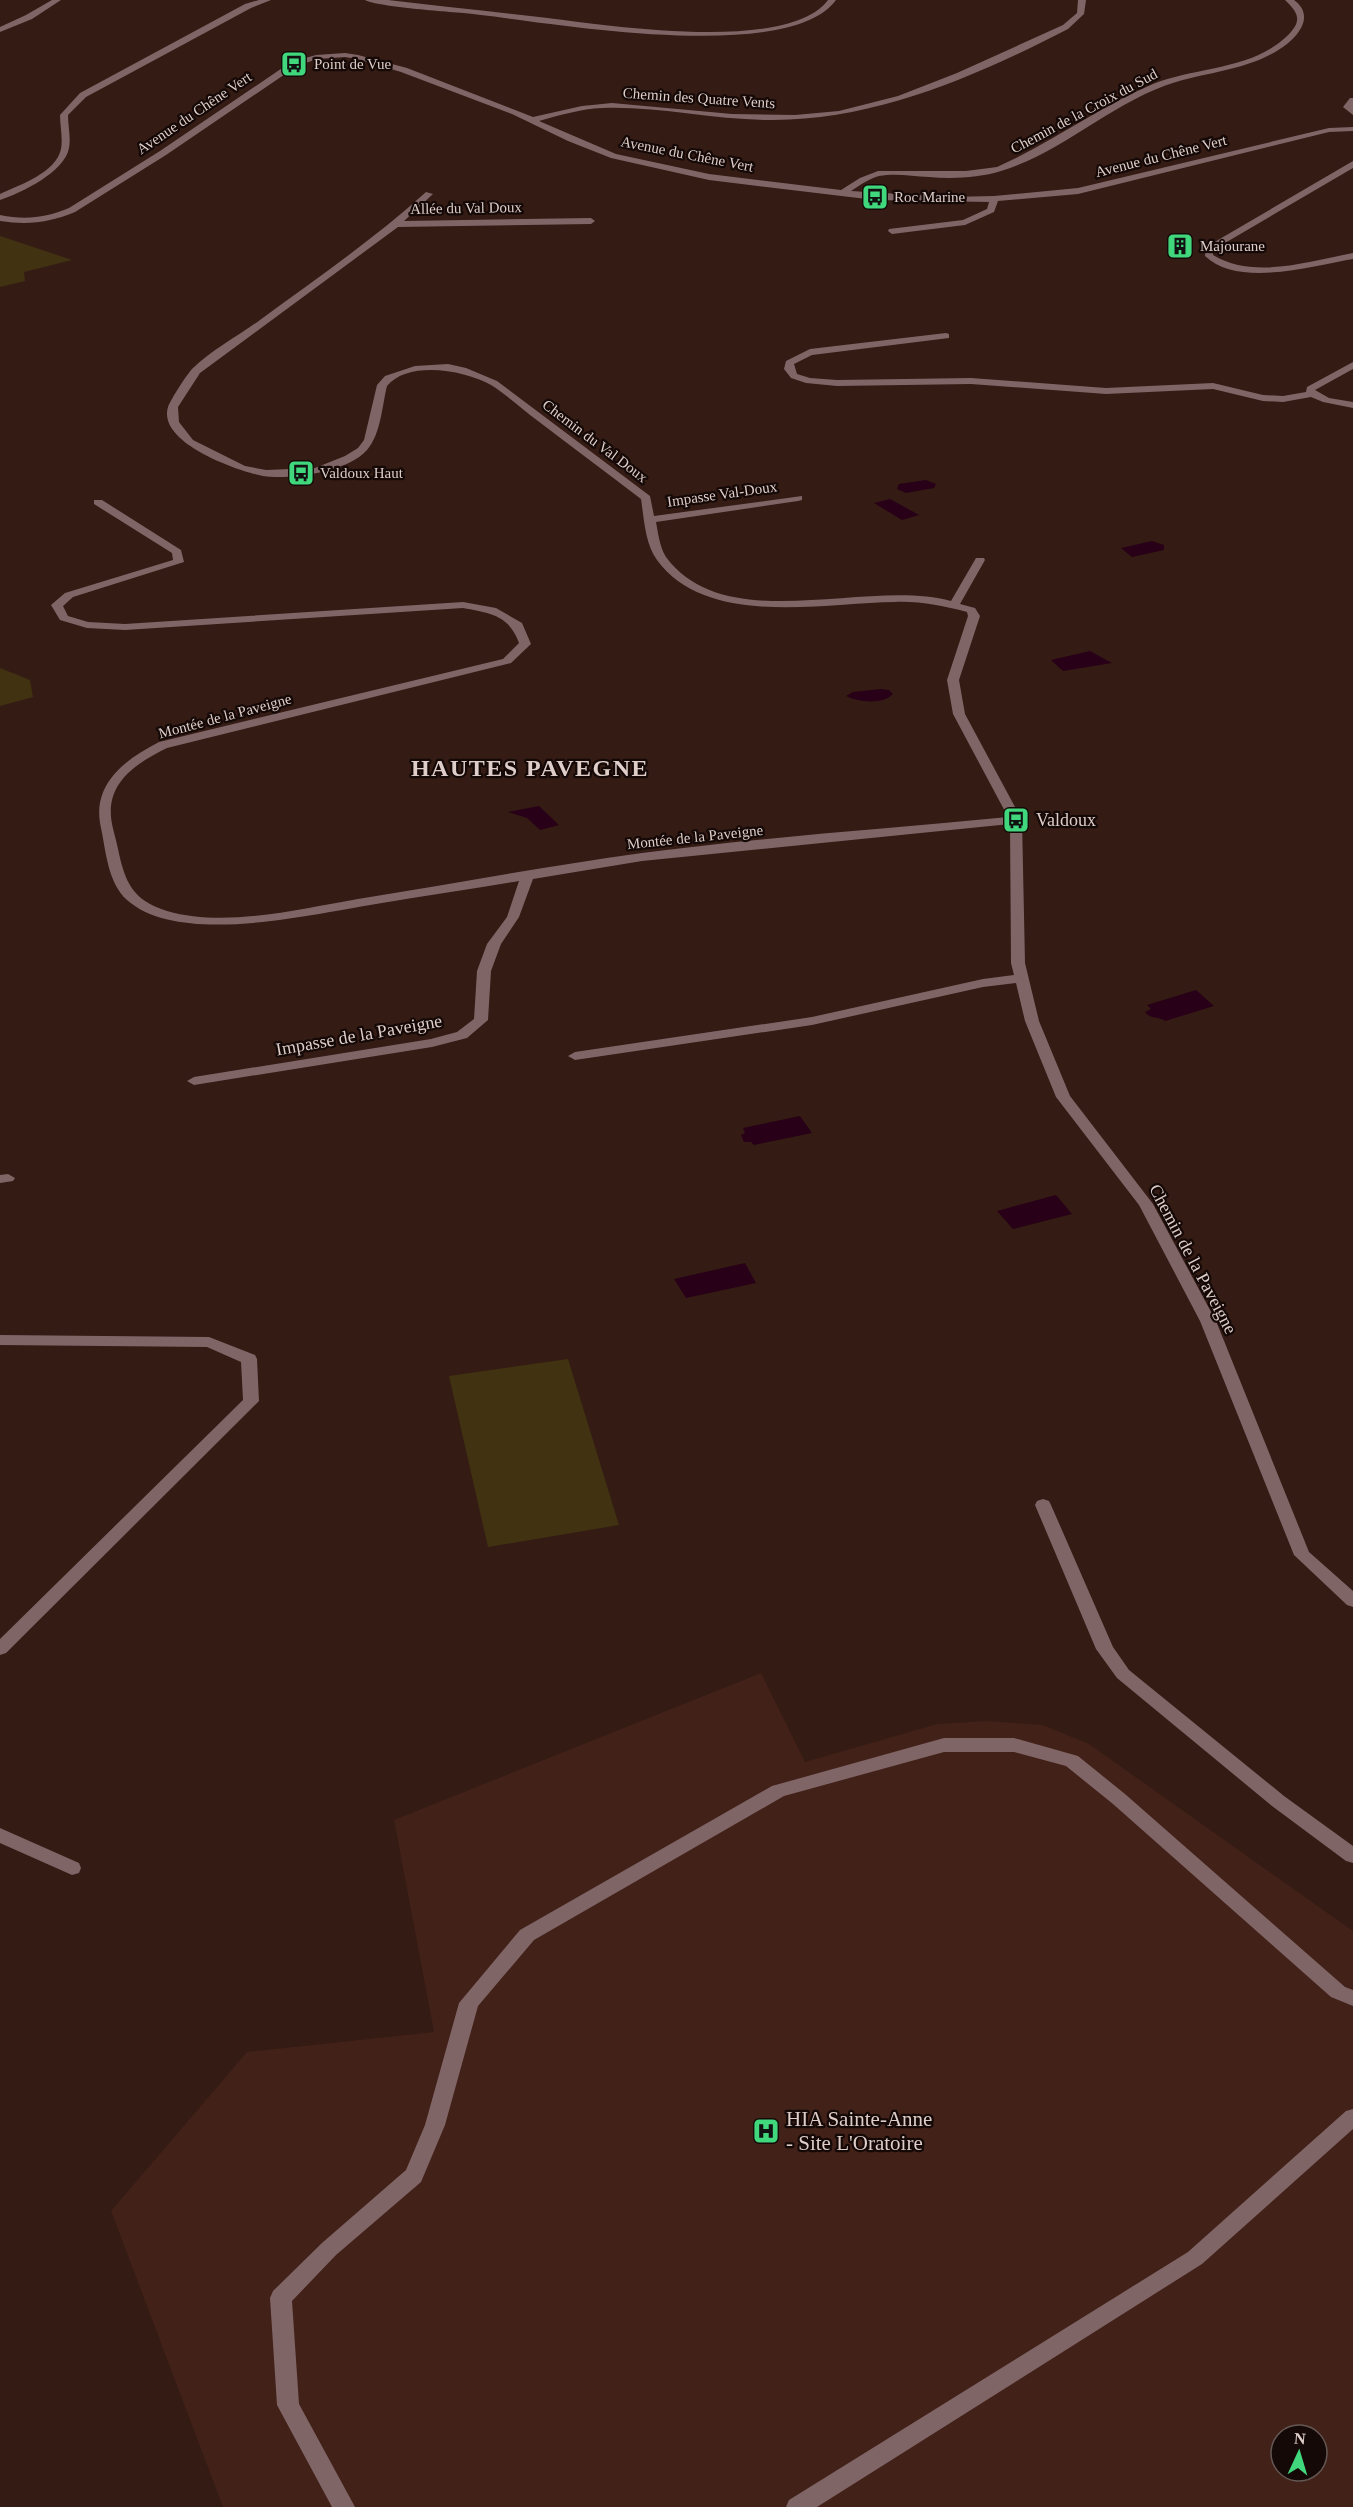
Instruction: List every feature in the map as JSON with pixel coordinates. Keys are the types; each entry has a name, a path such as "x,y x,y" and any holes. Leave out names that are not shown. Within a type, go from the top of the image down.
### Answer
{"street":[{"path":"0,30 29,17 57,0"},
{"path":"0,197 37,180 55,164 65,151 64,115 83,95 248,6 267,0"},
{"path":"369,0 659,33 709,34 748,32 800,22 816,15 831,4 832,0"},
{"name":"Chemin des Quatre Vents","path":"532,120 578,108 600,106 645,107 740,118 808,117 867,107 916,94 1047,36 1080,16 1083,7 1082,0"},
{"name":"Chemin de la Croix du Sud","path":"841,194 876,174 896,172 977,174 999,169 1155,87 1254,59 1286,41 1302,20 1303,14 1299,6 1289,0"},
{"name":"Avenue du Chêne Vert","path":"0,218 24,222 65,213 163,153 294,64 316,57 345,55 404,70 532,120 614,156 709,177 841,194 939,200 994,199 1078,191 1329,130 1353,129"},
{"path":"1353,100 1347,107 1353,113"},
{"path":"1353,164 1209,249 1209,256 1216,262 1246,269 1268,270 1353,256"},
{"path":"396,224 429,194"},
{"path":"892,231 965,222 991,210 994,199"},
{"name":"Allée du Val Doux","path":"265,320 396,224 591,221"},
{"name":"Chemin du Val Doux","path":"265,320 196,371 173,407 174,422 189,442 242,468 266,473 317,471 342,462 362,450 369,440 382,386 388,378 415,369 448,367 463,370 494,383 646,498 649,519 662,559 686,584 721,598 766,603 924,598 955,603"},
{"path":"946,336 810,352 789,363 789,369 794,376 809,381 837,384 971,381 1106,391 1213,386 1263,398 1283,399 1312,394 1326,400 1353,405"},
{"path":"1312,394 1310,389 1353,365"},
{"name":"Impasse Val-Doux","path":"649,519 798,498"},
{"name":"Montée de la Paveigne","path":"98,502 177,552 179,561 69,594 57,605 64,618 87,625 125,627 464,605 492,610 518,625 525,644 507,661 163,745 128,763 111,786 104,810 117,877 134,899 160,913 201,920 260,919 642,857 1016,820"},
{"path":"980,560 955,603 971,610 974,616 953,680 959,714 1016,820"},
{"name":"Chemin de la Paveigne","path":"1016,820 1018,963 1032,1021 1063,1096 1146,1204 1208,1321 1302,1555 1353,1600"},
{"name":"Impasse de la Paveigne","path":"194,1081 432,1043 462,1035 481,1020 484,971 494,944 513,917 527,877"},
{"path":"576,1056 812,1021 983,983 1022,978"},
{"path":"0,1341 209,1342 249,1359 251,1401 0,1649"},
{"path":"1043,1505 1105,1649 1123,1674 1278,1801 1353,1856"},
{"path":"344,2507 288,2405 282,2298 329,2249 414,2176 435,2125 469,2002 527,1935 778,1791 944,1745 1014,1745 1072,1761 1119,1799 1338,1992 1353,1998"},
{"path":"0,1835 72,1868"},
{"path":"797,2507 1195,2258 1353,2117"}],"shaded area":[{"path":"0,236 72,260 24,272 25,281 0,287"},
{"path":"926,480 936,484 934,488 906,493 897,489 899,484"},
{"path":"890,499 919,515 902,520 874,503"},
{"path":"1152,541 1164,545 1164,550 1132,557 1121,548"},
{"path":"1090,651 1112,663 1063,671 1051,660"},
{"path":"0,668 30,680 33,697 0,706"},
{"path":"889,690 893,694 877,701 857,700 846,696 853,692"},
{"path":"539,806 559,825 540,830 527,818 508,812"},
{"path":"1196,990 1214,1006 1165,1021 1145,1012 1151,1009 1147,1005"},
{"path":"800,1116 812,1133 754,1145 751,1142 744,1142 741,1135 745,1133 743,1128"},
{"path":"1056,1195 1072,1214 1013,1229 997,1211"},
{"path":"745,1263 756,1283 686,1298 674,1279"},
{"path":"568,1359 619,1525 488,1547 449,1376"},
{"name":"HIA Sainte-Anne - Site L'Oratoire","path":"761,1673 805,1762 937,1724 988,1721 1043,1725 1089,1744 1353,1931 1353,2507 223,2507 111,2211 247,2052 434,2032 394,1820"}],"place":[{"name":"Point de Vue","path":"294,64"},
{"name":"Roc Marine","path":"875,197"},
{"name":"Majourane","path":"1180,246"},
{"name":"Valdoux Haut","path":"301,473"},
{"name":"Valdoux","path":"1016,820"},
{"name":"HIA Sainte-Anne - Site L'Oratoire","path":"766,2131"}],"district":[{"name":"HAUTES PAVEGNE","path":"530,768"}]}
